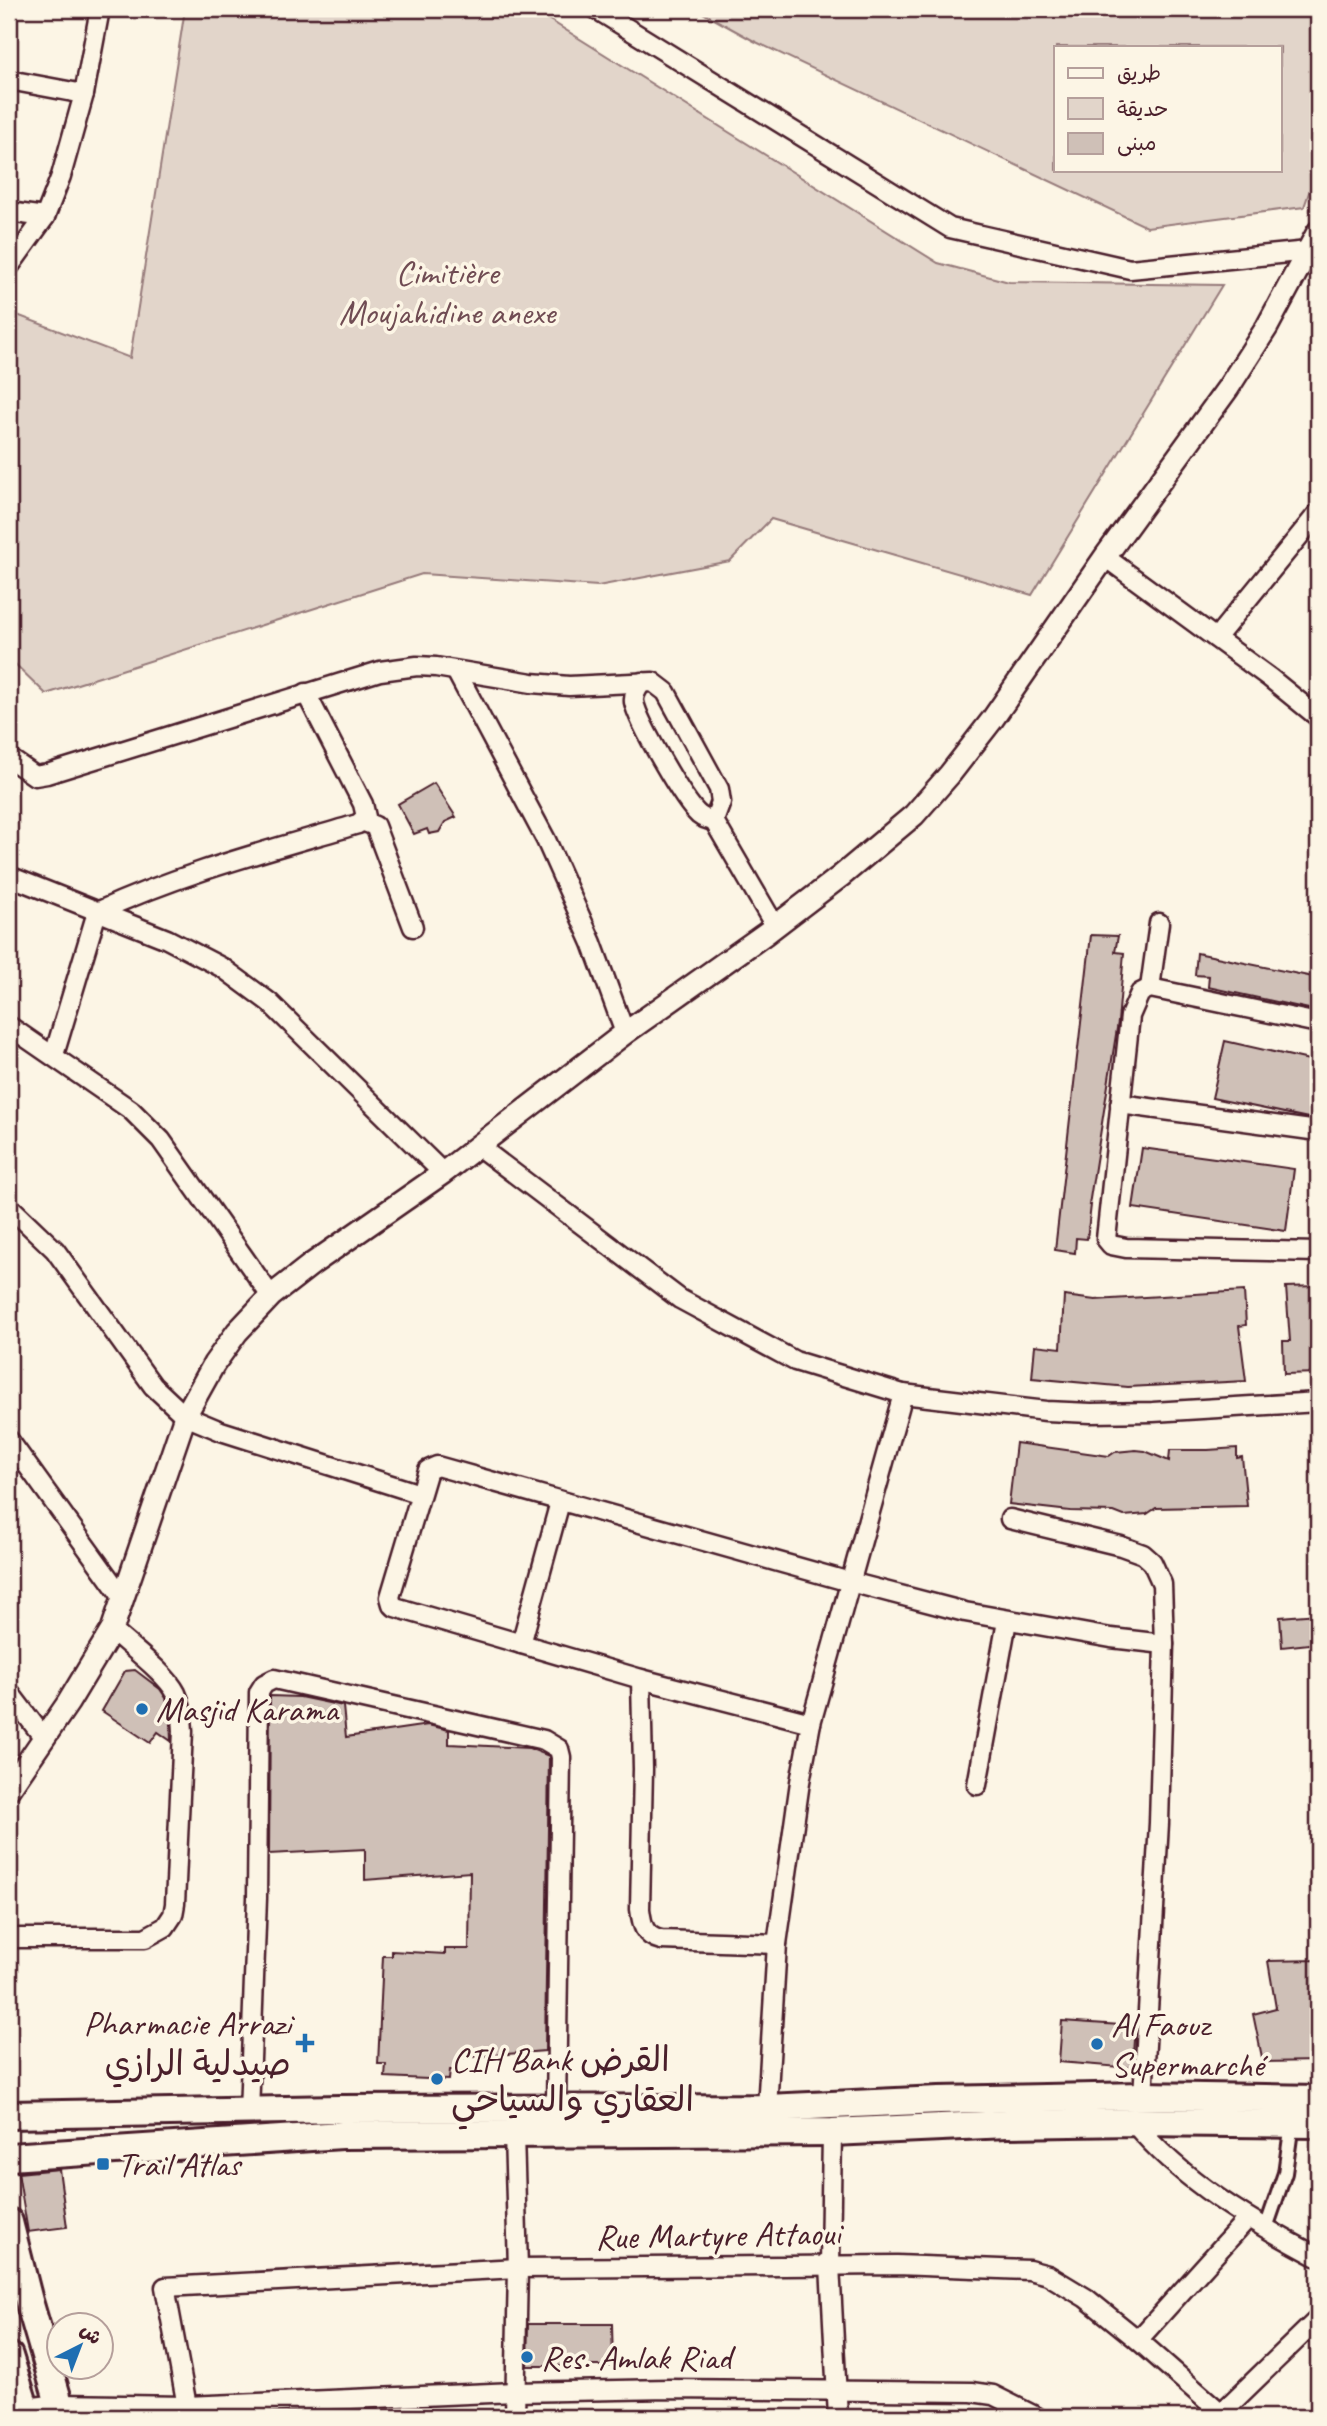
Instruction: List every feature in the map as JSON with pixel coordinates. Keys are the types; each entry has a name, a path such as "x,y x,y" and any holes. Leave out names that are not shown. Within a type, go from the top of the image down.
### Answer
{"main road":[{"path":"9,2115 248,2113 340,2109 768,2108 939,2100 1143,2096 1318,2099"},
{"path":"9,2157 342,2135 832,2132 1007,2124 1133,2122 1305,2123"},
{"path":"9,2222 61,2411"},
{"path":"11,2369 27,2413"}],"street":[{"path":"9,267 45,217 61,176 84,94 100,9"},
{"path":"596,9 950,228 1130,269 1308,251"},
{"path":"9,80 84,94"},
{"path":"9,212 45,217"},
{"path":"9,1789 112,1630 185,1416 237,1332 271,1296 352,1235 443,1173 625,1033 775,926 886,839 934,793 992,720 1247,359 1318,232"},
{"path":"1216,638 1318,513"},
{"path":"1105,557 1318,717"},
{"path":"9,758 35,776 47,774 306,692 380,671 418,666 569,686 653,682 666,692 719,789 721,802 714,821"},
{"path":"456,671 546,840 592,943 625,1033"},
{"path":"642,682 633,700 648,734 693,809 705,819 714,821 775,926"},
{"path":"54,1055 97,912 140,892 215,866 362,821 366,811 363,804 306,692"},
{"path":"362,821 375,826 413,927"},
{"path":"9,876 167,939 223,968 269,1002 443,1173"},
{"path":"1150,988 1159,923"},
{"path":"1318,1023 1150,988 1140,993 1130,1016 1106,1238 1111,1245 1126,1248 1318,1252"},
{"path":"9,1026 131,1110 161,1140 271,1296"},
{"path":"1119,1104 1318,1131"},
{"path":"478,1146 680,1299 795,1361 903,1394 1046,1411 1091,1413 1318,1402"},
{"path":"9,1206 55,1250 153,1386 185,1416 221,1431 420,1494"},
{"path":"768,2108 778,1944 800,1782 811,1723 903,1394"},
{"path":"9,1440 123,1598"},
{"path":"811,1723 641,1679 392,1604 390,1597 428,1470 437,1466 965,1612 1007,1621 1164,1644"},
{"path":"521,1644 560,1502"},
{"path":"1010,1519 1121,1546 1143,1554 1152,1562 1162,1584 1164,1644 1159,1823 1143,2096"},
{"path":"977,1785 1007,1621"},
{"path":"9,1938 145,1938 162,1930 173,1915 177,1886 183,1745 181,1707 176,1691 167,1679 112,1630"},
{"path":"248,2113 257,1898 259,1692 264,1684 274,1679 544,1740 559,1749 556,2110"},
{"path":"641,1679 643,1769 640,1909 643,1927 652,1938 662,1940 778,1944"},
{"path":"9,1692 44,1738"},
{"path":"1133,2122 1154,2147 1179,2170 1248,2218 1318,2257"},
{"path":"1266,2228 1305,2123"},
{"path":"832,2132 830,2266 838,2417"},
{"path":"514,2135 518,2268 515,2417"},
{"path":"1138,2340 1248,2218"},
{"name":"Rue Martyre Attaoui","path":"187,2411 165,2287 518,2268 978,2266 1028,2270 1048,2275 1067,2285 1138,2340 1219,2415"},
{"path":"1219,2415 1318,2319"},
{"path":"27,2413 187,2411 515,2392 837,2389 972,2392 993,2395 1037,2417"}],"green space":[{"name":"Cimitière Moujahidine anexe","path":"185,9 532,9 938,263 1009,282 1222,285 1032,595 771,519 730,561 598,586 422,574 46,694 9,658 9,319 12,313 130,358"},
{"path":"696,9 1318,9 1318,166 1304,207 1147,227 754,41"}],"building":[{"path":"434,783 456,817 445,822 439,832 429,834 427,829 414,834 398,804"},
{"path":"1091,935 1118,936 1115,952 1124,953 1118,1022 1089,1205 1087,1239 1076,1238 1075,1253 1055,1250"},
{"path":"1197,953 1318,978 1318,1011 1208,987 1209,976 1195,975"},
{"path":"1225,1041 1318,1062 1318,1120 1212,1098"},
{"path":"1142,1148 1294,1169 1286,1231 1133,1208"},
{"path":"1318,1286 1318,1373 1284,1374 1283,1341 1290,1341 1286,1287"},
{"path":"1244,1291 1246,1325 1239,1326 1246,1381 1128,1387 1032,1378 1035,1345 1061,1348 1064,1296 1095,1300"},
{"path":"1016,1443 1109,1456 1115,1452 1145,1451 1169,1461 1170,1450 1237,1448 1237,1458 1242,1457 1247,1506 1156,1508 1147,1514 1124,1516 1114,1512 1070,1511 1009,1504"},
{"path":"1318,1614 1318,1643 1282,1647 1280,1617"},
{"name":"Masjid Karama","path":"135,1670 160,1689 166,1698 170,1713 171,1741 158,1732 150,1743 102,1711 125,1671"},
{"path":"270,1696 300,1697 343,1706 346,1737 428,1725 449,1730 449,1744 529,1748 549,1756 545,2051 458,2058 458,2070 450,2070 449,2080 385,2077 386,2064 378,2064 383,1956 392,1956 392,1951 445,1954 445,1949 469,1949 470,1872 365,1880 365,1849 269,1854"},
{"path":"1318,1960 1318,2061 1263,2062 1253,2014 1276,2008 1268,1961"},
{"name":"Al Faouz Supermarché","path":"1062,2021 1135,2026 1132,2068 1059,2062"},
{"path":"59,2169 67,2227 28,2232 18,2173"},
{"path":"528,2324 612,2324 613,2366 527,2366"}],"place":[{"name":"Masjid Karama","path":"142,1709"},
{"name":"Pharmacie Arrazi صيدلية الرازي","path":"305,2043"},
{"name":"Al Faouz Supermarché","path":"1097,2044"},
{"name":"CIH Bank القرض العقاري والسياحي","path":"437,2079"},
{"name":"Trail Atlas","path":"103,2164"},
{"name":"Res. Amlak Riad","path":"527,2357"}]}
